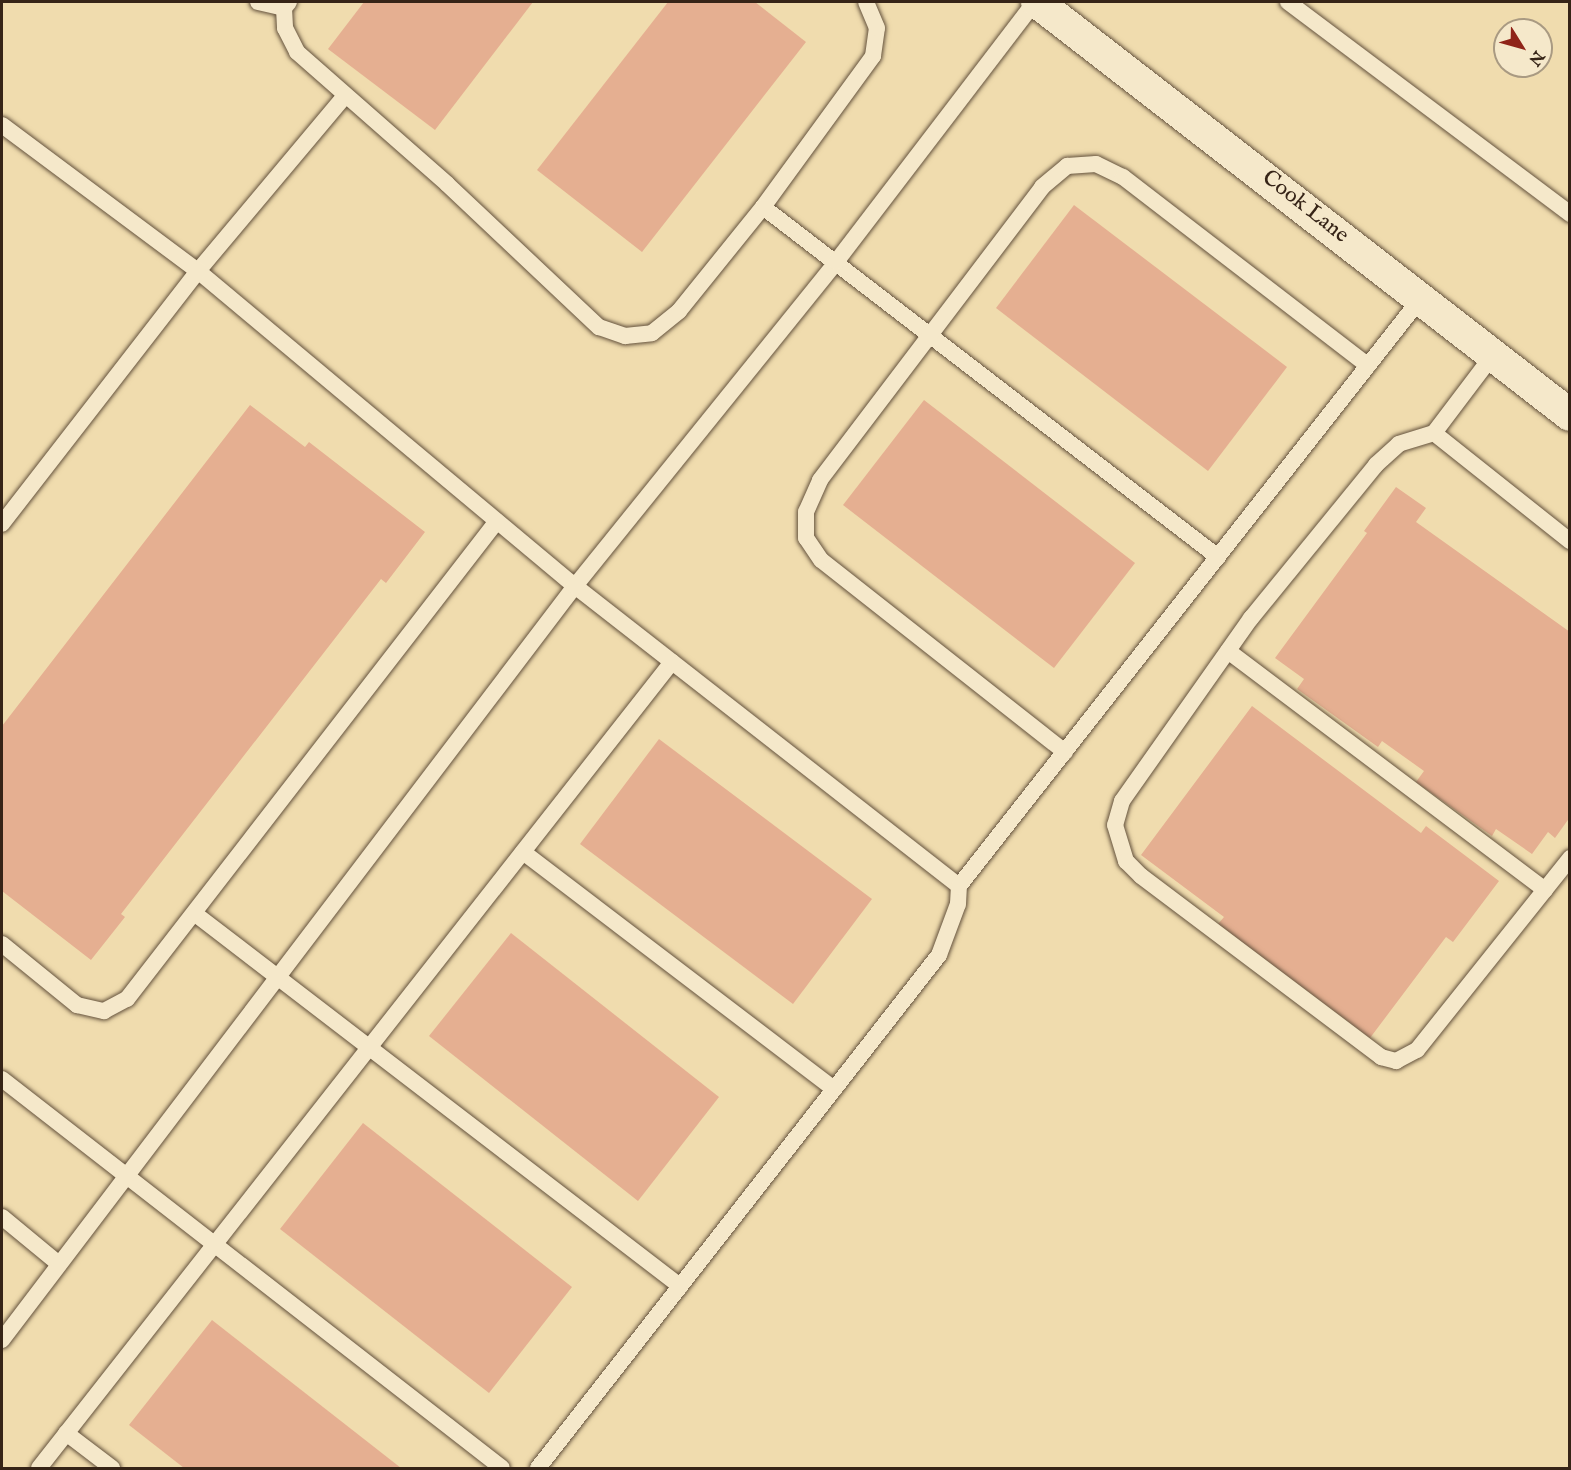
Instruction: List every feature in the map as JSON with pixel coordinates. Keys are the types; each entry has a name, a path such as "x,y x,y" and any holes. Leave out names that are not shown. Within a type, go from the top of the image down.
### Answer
{"street":[{"name":"Cook Lane","path":"1036,2 1421,298 1569,415"}],"lane":[{"path":"258,2 287,5 285,28 297,52 344,98 447,184 599,327 625,336 652,333 679,311 763,207 873,56 877,28 866,2"},
{"path":"2,1340 574,586 836,262 1036,2"},
{"path":"1288,2 1569,214"},
{"path":"2,524 198,272 344,98"},
{"path":"2,125 198,272 574,586 959,886"},
{"path":"1065,752 821,560 806,538 806,512 820,480 1041,188 1066,166 1096,164 1123,177 1368,366"},
{"path":"763,207 1218,557"},
{"path":"538,1468 939,955 958,904 959,886 1421,298"},
{"path":"1493,355 1434,433 1399,444 1376,465 1228,651 1122,801 1115,825 1126,861 1382,1057 1396,1061 1417,1050 1569,858"},
{"path":"1434,433 1569,541"},
{"path":"2,944 77,1005 104,1011 127,999 497,521"},
{"path":"1228,651 1545,890"},
{"path":"39,1468 212,1244 370,1048 672,662"},
{"path":"523,852 834,1089"},
{"path":"194,913 680,1286"},
{"path":"2,1079 125,1177 502,1468"},
{"path":"2,1217 59,1264"},
{"path":"66,1433 112,1468"}],"building":[{"path":"364,2 533,2 435,130 328,49"},
{"path":"668,2 755,2 806,42 642,252 537,170"},
{"path":"1074,205 1287,367 1208,471 996,308"},
{"path":"924,400 1135,563 1054,668 843,505"},
{"path":"250,405 305,447 309,442 425,532 386,583 381,579 121,914 125,917 91,960 2,891 2,726"},
{"path":"1396,487 1426,508 1416,522 1570,632 1570,817 1555,838 1548,832 1532,854 1496,829 1492,836 1416,782 1424,771 1382,741 1378,747 1297,689 1304,679 1275,658 1367,533 1364,531"},
{"path":"1252,706 1421,833 1426,826 1499,881 1453,942 1446,937 1370,1038 1218,924 1224,917 1141,855"},
{"path":"659,739 872,899 793,1004 580,844"},
{"path":"511,933 719,1097 638,1201 429,1036"},
{"path":"363,1123 572,1287 489,1393 280,1229"},
{"path":"212,1320 401,1468 184,1468 129,1425"}]}
